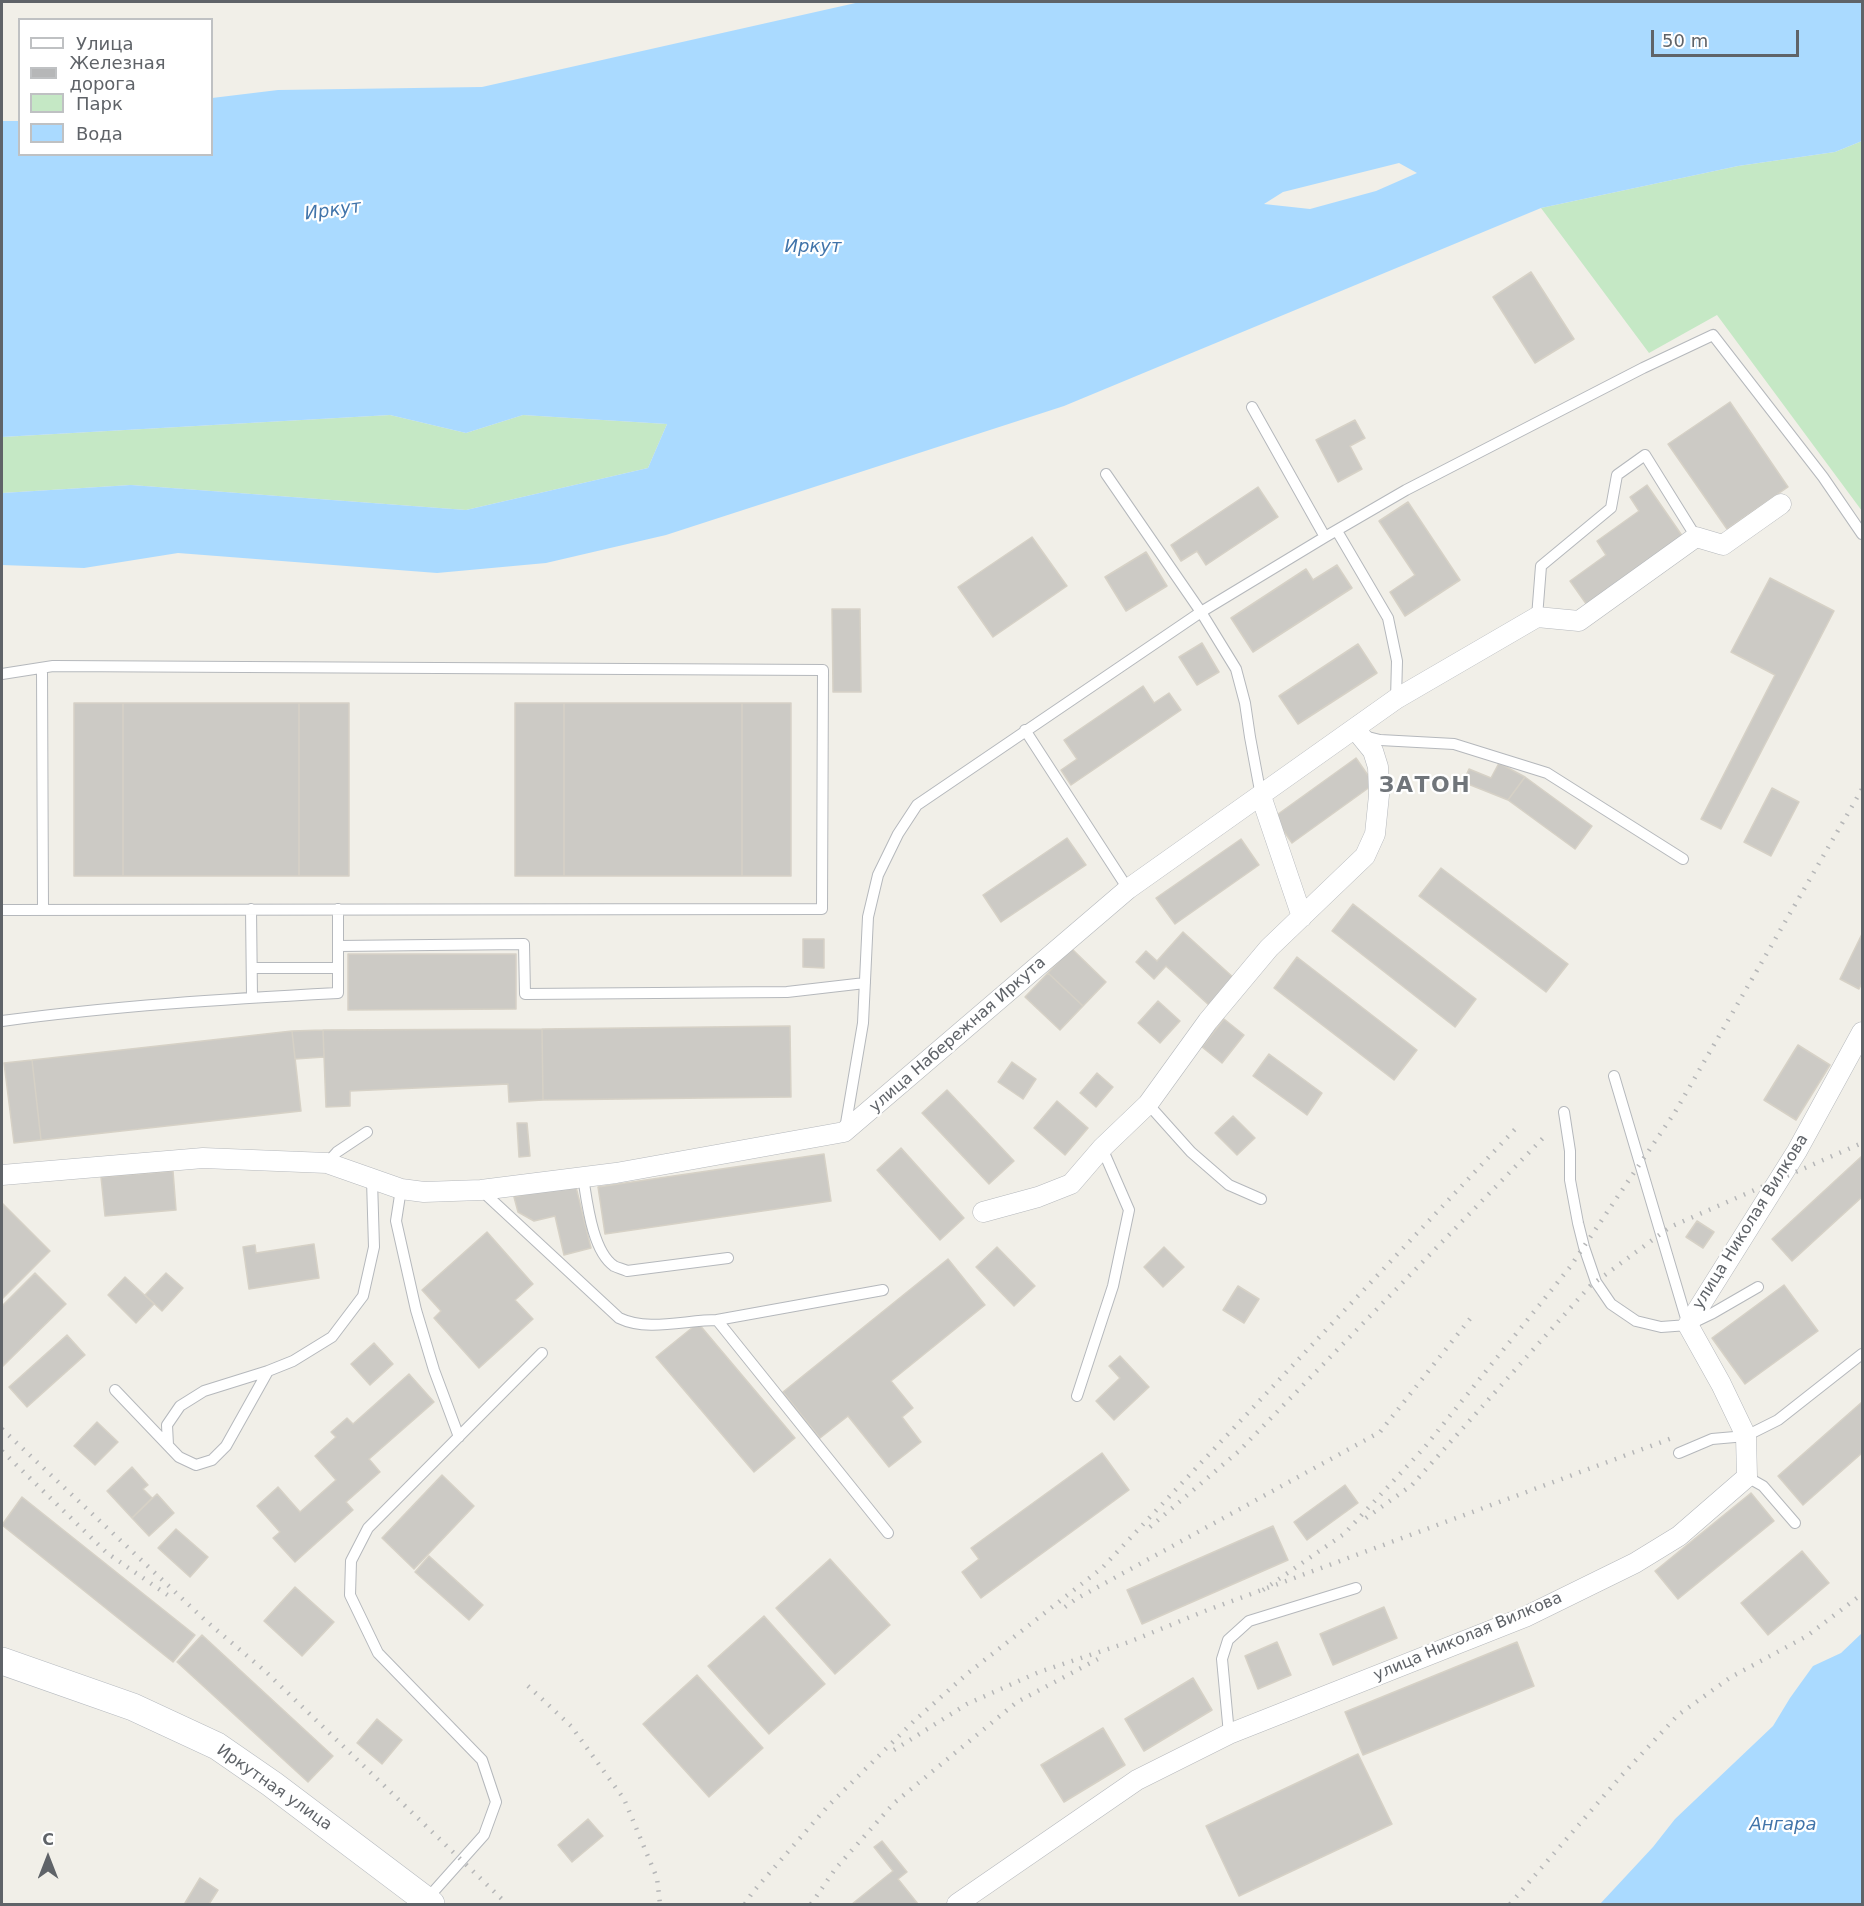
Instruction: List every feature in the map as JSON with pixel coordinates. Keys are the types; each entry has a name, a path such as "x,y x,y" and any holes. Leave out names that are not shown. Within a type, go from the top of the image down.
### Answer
{"main road":[{"name":"Иркутная улица","path":"2,1661 133,1707 217,1746 272,1784 428,1902"}],"street":[{"path":"1537,617 1579,621 1696,537 1723,545 1781,504"},
{"name":"улица Набережная Иркута","path":"844,1132 1128,889 1358,732 1396,699 1537,617"},
{"path":"983,1212 1038,1197 1071,1184 1102,1148 1148,1104 1208,1021 1269,948 1365,855 1375,834 1379,795 1378,767 1373,751 1358,732"},
{"path":"1262,796 1302,917"},
{"name":"улица Николая Вилкова","path":"957,1905 1137,1780 1229,1734 1525,1617 1635,1563 1679,1536 1747,1477 1746,1436 1721,1384 1688,1325 1797,1151 1863,1032"},
{"path":"2,1175 203,1158 327,1163 401,1189 424,1192 481,1190 627,1171 844,1132"}],"lane":[{"path":"844,1132 863,1023 868,917 878,875 897,834 917,805 1201,612 1325,537 1416,485 1642,368 1713,335 1823,477 1863,534"},
{"path":"1252,407 1325,537"},
{"path":"1537,617 1540,566 1611,508 1617,475 1645,455 1696,537"},
{"path":"1106,474 1201,612 1236,669 1245,703 1262,796"},
{"path":"1337,531 1388,618 1397,661 1396,699"},
{"path":"2,674 65,666 823,670 822,909 2,910"},
{"path":"42,668 43,910"},
{"path":"1025,730 1128,889"},
{"path":"1358,732 1380,740 1454,744 1547,773 1683,859"},
{"path":"251,909 252,997"},
{"path":"2,1022 194,1001 338,993 338,909"},
{"path":"338,946 524,944 525,994 787,992 865,983"},
{"path":"252,968 338,968"},
{"path":"1614,1076 1688,1325"},
{"path":"1148,1104 1191,1152 1229,1185 1261,1199"},
{"path":"1563,1112 1570,1151 1570,1180 1578,1223 1596,1282 1611,1304 1636,1321 1661,1328 1688,1325 1731,1304 1758,1287"},
{"path":"327,1163 337,1152 367,1132"},
{"path":"1077,1395 1113,1286 1129,1210 1102,1148"},
{"path":"583,1177 593,1228 600,1250 615,1267 627,1271 728,1258"},
{"path":"168,1445 167,1425 180,1406 204,1391 293,1361 332,1337 363,1296 374,1247 372,1180"},
{"path":"401,1189 396,1221 416,1310 434,1370 459,1437"},
{"path":"481,1190 619,1318 628,1322 667,1324 717,1320 883,1290"},
{"path":"717,1320 888,1533"},
{"path":"428,1902 484,1835 496,1802 482,1760 378,1653 350,1595 351,1561 368,1528 542,1353"},
{"path":"1679,1453 1712,1439 1746,1436 1778,1420 1863,1354"},
{"path":"115,1390 179,1457 196,1465 212,1460 226,1446 268,1371"},
{"path":"1747,1477 1763,1486 1795,1523"},
{"path":"1229,1734 1222,1659 1228,1640 1249,1622 1356,1588"}],"green space":[{"path":"1862,141 1862,511 1717,315 1649,353 1541,208 1738,166 1835,152"},
{"path":"390,415 466,433 523,415 667,424 648,468 466,510 131,485 2,493 2,437"}],"water":[{"name":"Иркут","path":"860,2 1862,2 1862,141 1835,152 1738,166 1541,208 1064,406 666,535 546,563 437,573 178,553 84,568 2,565 2,493 131,485 466,510 648,468 667,424 523,415 466,433 390,415 2,437 2,121 18,121 18,156 213,156 213,98 278,90 482,87","holes":["1399,163 1417,173 1376,191 1310,209 1264,204 1283,192"]},
{"name":"Ангара","path":"1862,1633 1862,1904 1600,1904 1653,1847 1675,1819 1773,1726 1813,1666 1841,1653"}],"building":[{"path":"1531,272 1574,339 1535,363 1493,297"},
{"path":"1730,402 1788,487 1727,529 1668,444"},
{"path":"1355,420 1365,438 1350,446 1362,469 1338,482 1316,440"},
{"path":"1647,485 1683,537 1587,605 1570,581 1606,555 1597,541 1639,511 1630,497"},
{"path":"1258,487 1278,517 1206,565 1197,551 1181,561 1171,545"},
{"path":"1408,502 1460,580 1405,616 1390,592 1415,575 1379,521"},
{"path":"1032,537 1067,586 993,637 958,587"},
{"path":"1146,552 1167,586 1126,611 1105,577"},
{"path":"1337,565 1352,588 1253,652 1231,618 1306,569 1313,580"},
{"path":"1770,578 1834,611 1721,829 1701,819 1775,675 1731,652"},
{"path":"832,609 860,609 861,692 833,692"},
{"path":"1202,643 1219,672 1197,685 1179,657"},
{"path":"1358,644 1377,673 1298,724 1279,696"},
{"path":"1143,686 1154,703 1169,693 1181,710 1071,785 1061,770 1077,759 1064,740"},
{"path":"74,703 123,703 123,876 74,876"},
{"path":"123,703 299,703 299,876 123,876"},
{"path":"299,703 349,703 349,876 299,876"},
{"path":"515,703 564,703 564,876 515,876"},
{"path":"564,703 742,703 742,876 564,876"},
{"path":"742,703 791,703 791,876 742,876"},
{"path":"1356,758 1374,784 1292,843 1274,817"},
{"path":"1499,763 1525,777 1508,800 1463,782 1469,769 1491,778"},
{"path":"1525,777 1592,826 1575,849 1508,800"},
{"path":"1772,788 1799,802 1771,856 1744,842"},
{"path":"1067,838 1086,865 1001,922 983,895"},
{"path":"1241,839 1259,865 1175,924 1156,898"},
{"path":"1441,868 1568,964 1546,992 1419,896"},
{"path":"1353,904 1476,999 1455,1027 1332,931"},
{"path":"1183,932 1235,979 1210,1006 1166,966 1154,979 1136,962 1146,951 1157,961"},
{"path":"1862,934 1862,983 1859,989 1840,979"},
{"path":"803,939 824,939 824,968 803,967"},
{"path":"1071,948 1106,982 1083,1006 1048,973"},
{"path":"348,954 516,954 516,1009 348,1010"},
{"path":"1297,957 1417,1050 1394,1080 1274,988"},
{"path":"1048,973 1083,1006 1060,1030 1025,997"},
{"path":"1158,1001 1180,1021 1160,1043 1138,1023"},
{"path":"1224,1019 1244,1035 1222,1063 1202,1047"},
{"path":"790,1026 791,1097 543,1100 542,1029"},
{"path":"542,1029 543,1100 509,1102 508,1084 350,1091 350,1106 326,1107 323,1030"},
{"path":"323,1030 324,1057 295,1059 292,1031"},
{"path":"292,1031 301,1111 41,1140 32,1060"},
{"path":"1798,1045 1830,1065 1796,1120 1764,1100"},
{"path":"1269,1054 1322,1093 1307,1115 1253,1076"},
{"path":"32,1060 41,1140 14,1143 4,1063"},
{"path":"1012,1062 1036,1079 1023,1099 998,1082"},
{"path":"1097,1073 1113,1087 1096,1107 1080,1093"},
{"path":"947,1090 1014,1161 989,1184 922,1113"},
{"path":"1057,1101 1088,1128 1065,1155 1034,1128"},
{"path":"1233,1116 1255,1138 1237,1155 1215,1133"},
{"path":"517,1123 527,1123 530,1156 519,1157"},
{"path":"901,1148 964,1218 940,1240 877,1170"},
{"path":"824,1154 831,1201 605,1234 598,1187"},
{"path":"1862,1156 1862,1197 1792,1261 1772,1239"},
{"path":"173,1171 176,1210 105,1216 101,1177"},
{"path":"575,1183 591,1248 564,1255 555,1216 534,1221 518,1212 514,1197"},
{"path":"2,1203 50,1251 2,1299"},
{"path":"1697,1221 1714,1232 1703,1248 1686,1237"},
{"path":"487,1232 533,1284 515,1300 533,1319 479,1368 434,1318 441,1311 422,1290"},
{"path":"314,1244 319,1278 249,1289 243,1247 255,1245 256,1253"},
{"path":"997,1247 1035,1286 1014,1306 976,1267"},
{"path":"1164,1247 1184,1267 1163,1287 1144,1267"},
{"path":"948,1259 985,1305 891,1381 913,1408 902,1417 921,1442 889,1467 848,1416 820,1438 783,1392"},
{"path":"35,1273 66,1304 2,1367 2,1306"},
{"path":"166,1273 183,1288 162,1311 145,1295"},
{"path":"125,1277 154,1304 136,1323 108,1295"},
{"path":"1784,1285 1818,1331 1745,1384 1712,1338"},
{"path":"1238,1286 1259,1299 1244,1323 1223,1310"},
{"path":"698,1323 795,1438 754,1472 656,1357"},
{"path":"67,1335 85,1355 27,1407 9,1387"},
{"path":"374,1343 393,1364 370,1385 351,1364"},
{"path":"1120,1356 1149,1387 1114,1420 1096,1401 1120,1378 1109,1366"},
{"path":"409,1374 434,1402 369,1459 380,1472 346,1502 353,1510 295,1562 273,1538 280,1532 257,1506 278,1487 300,1512 336,1480 315,1456 336,1437 331,1432 347,1418 353,1424"},
{"path":"1862,1402 1862,1453 1803,1505 1778,1476"},
{"path":"97,1422 118,1442 95,1465 74,1446"},
{"path":"1102,1453 1129,1490 981,1598 962,1572 979,1559 971,1548"},
{"path":"132,1467 148,1485 143,1489 152,1498 132,1518 107,1491"},
{"path":"442,1475 474,1506 414,1569 382,1538"},
{"path":"1345,1485 1358,1503 1307,1540 1294,1522"},
{"path":"1751,1493 1774,1521 1678,1599 1655,1571"},
{"path":"157,1494 174,1513 149,1536 132,1518"},
{"path":"22,1497 195,1635 173,1662 2,1525"},
{"path":"1273,1526 1288,1560 1142,1624 1127,1590"},
{"path":"176,1529 208,1557 190,1577 158,1548"},
{"path":"1802,1551 1829,1583 1768,1635 1741,1603"},
{"path":"429,1556 483,1605 469,1620 415,1572"},
{"path":"830,1559 890,1625 835,1674 776,1608"},
{"path":"295,1587 334,1622 302,1656 264,1621"},
{"path":"1384,1607 1397,1638 1333,1665 1320,1634"},
{"path":"764,1616 825,1684 769,1734 708,1666"},
{"path":"202,1635 333,1756 308,1782 177,1662"},
{"path":"1277,1642 1291,1675 1258,1689 1245,1656"},
{"path":"1517,1642 1534,1686 1363,1755 1345,1712"},
{"path":"697,1675 763,1748 709,1797 643,1724"},
{"path":"1193,1678 1212,1710 1144,1751 1125,1719"},
{"path":"377,1719 402,1740 382,1764 357,1743"},
{"path":"1103,1728 1125,1765 1064,1802 1041,1765"},
{"path":"1358,1754 1392,1824 1239,1896 1206,1826"},
{"path":"588,1819 603,1836 572,1862 558,1845"},
{"path":"882,1841 907,1872 898,1879 918,1904 852,1904 893,1871 874,1847"},
{"path":"200,1878 218,1890 209,1904 185,1903"}],"railway":[{"path":"1263,1590 1344,1534 1424,1448 1570,1267 1675,1112 1862,789"},
{"path":"745,1904 828,1806 914,1721 968,1673 1102,1568 1519,1125"},
{"path":"1150,1527 1239,1451 1545,1136"},
{"path":"1366,1518 1412,1485 1590,1286 1670,1227 1862,1143"},
{"path":"1065,1607 1380,1432 1473,1315"},
{"path":"2,1429 206,1621 265,1671 507,1904"},
{"path":"894,1750 967,1704 1039,1672 1129,1642 1205,1611 1675,1437"},
{"path":"2,1451 107,1553 169,1596"},
{"path":"1510,1904 1622,1775 1678,1715 1731,1677 1807,1636 1862,1594"},
{"path":"811,1904 836,1868 894,1803 1017,1702 1098,1659"},
{"path":"528,1686 571,1726 624,1799 657,1878 660,1904"}],"district":[{"name":"ЗАТОН","path":"1425,786"}]}
